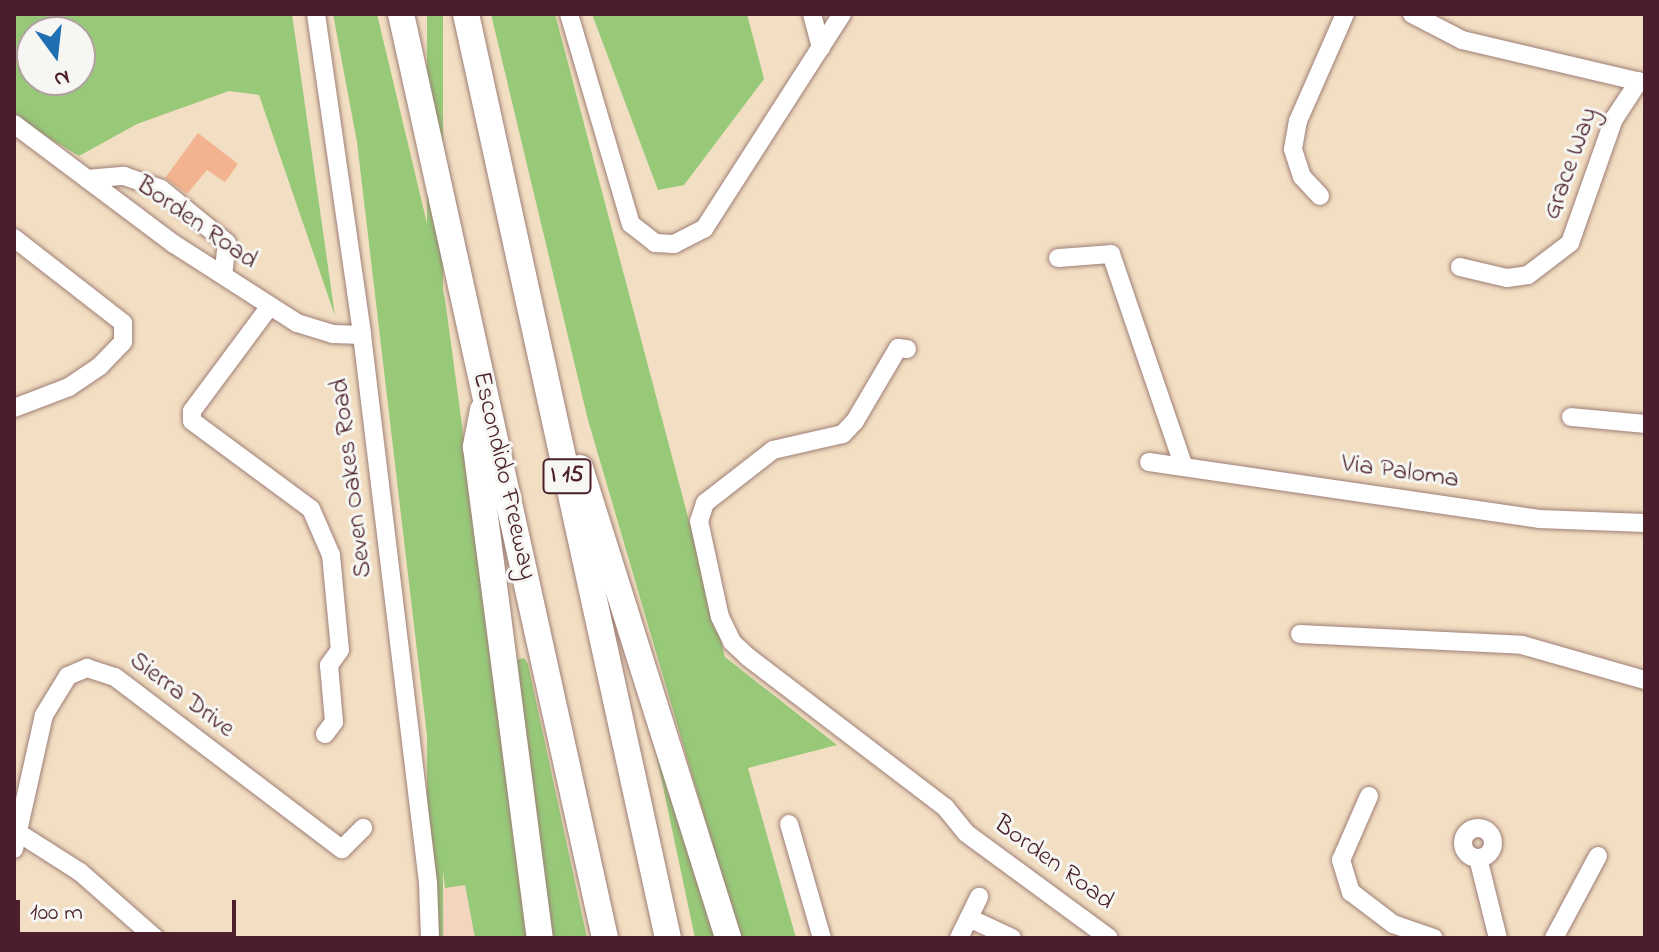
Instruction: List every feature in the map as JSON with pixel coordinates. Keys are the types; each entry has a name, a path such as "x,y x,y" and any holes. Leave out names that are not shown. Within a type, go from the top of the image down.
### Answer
{"highway":[{"name":"Escondido Freeway","path":"401,14 605,938"},
{"name":"I 15","path":"466,14 668,938"},
{"path":"541,359 632,623 728,938"},
{"path":"485,399 476,447 540,938"}],"street":[{"name":"Seven Oakes Road","path":"316,14 362,335 428,883 430,938"},
{"path":"569,14 631,224 655,243 693,238 704,229 842,14"},
{"path":"812,14 821,48"},
{"path":"1320,196 1302,177 1293,149 1298,121 1345,14"},
{"path":"1412,14 1462,40 1642,82"},
{"name":"Grace Way","path":"1460,267 1507,278 1528,275 1570,243 1614,119 1642,82"},
{"name":"Borden Road","path":"14,124 223,275 297,323 333,334 362,335"},
{"path":"87,179 124,176 161,189 227,243 223,275"},
{"path":"14,238 123,323 123,342 69,387 14,408"},
{"path":"1058,258 1111,254 1184,467"},
{"path":"270,306 192,411 192,421 311,509 331,555 340,650 329,665 334,722 325,734"},
{"name":"Borden Road","path":"907,349 898,348 843,434 773,450 716,490 699,521 720,617 732,642 847,736 945,807 966,833 1109,938"},
{"path":"1571,417 1645,424"},
{"name":"Via Paloma","path":"1149,462 1539,519 1645,523"},
{"path":"1300,634 1522,645 1645,680"},
{"name":"Sierra Drive","path":"15,837 52,695 68,676 87,668 115,677 342,849 363,828"},
{"path":"1369,796 1341,860 1351,892 1393,924 1434,938"},
{"path":"789,824 822,938"},
{"path":"15,837 80,872 155,938"},
{"path":"1554,938 1598,856"},
{"path":"1478,858 1498,938"},
{"path":"959,938 971,919 979,897"},
{"path":"971,919 1012,938"}],"shaded area":[{"path":"465,884 475,938 430,938 428,891"}],"green space":[{"path":"14,14 292,14 335,316 259,95 229,91 137,124 79,156 14,117"},
{"path":"333,14 377,14 445,299 531,938 475,938 465,885 445,888 357,142"},
{"path":"427,14 443,14 443,938 427,938"},
{"path":"491,14 555,14 725,657 837,745 748,768 796,938 740,938 738,932 588,420"},
{"path":"592,14 747,14 764,79 684,185 658,190"},
{"path":"524,658 528,664 587,938 549,938 516,660"},
{"path":"650,725 715,938 695,938"}],"building":[{"path":"198,133 238,164 225,182 207,170 187,194 165,178"}]}
